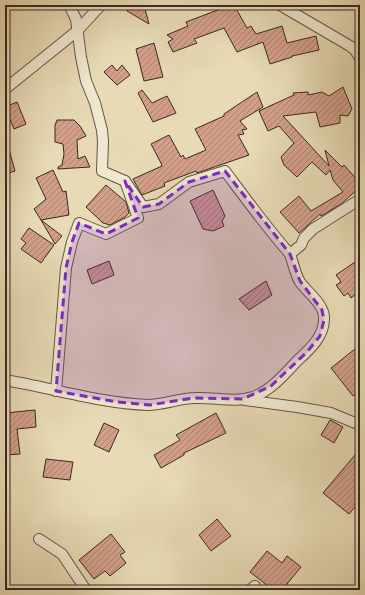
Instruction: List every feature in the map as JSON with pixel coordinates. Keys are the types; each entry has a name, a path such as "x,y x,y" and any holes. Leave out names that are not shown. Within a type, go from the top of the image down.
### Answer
{"street":[{"path":"69,5 76,19 86,81 95,103 102,130 104,141 102,171 125,181 143,207 159,204 189,182 225,171 267,227 290,254 300,281 322,310 324,320 320,336 307,352 271,386 253,397 234,399"},
{"path":"5,89 77,31 101,5"},
{"path":"280,5 350,46 355,50 360,58"},
{"path":"56,391 66,268 72,242 79,223 106,234 138,218 125,181"},
{"path":"290,254 301,245 304,238 313,229 360,200"},
{"path":"5,380 117,402 150,405 193,398 234,399 278,404 331,412 360,425"},
{"path":"39,539 62,554 86,590"}],"highlighted area":[{"path":"225,171 290,254 300,281 322,310 324,320 320,336 307,352 271,386 243,399 193,398 150,405 117,402 56,391 66,268 72,242 79,223 106,234 138,218 125,181 143,207 159,204 189,182"}],"building":[{"path":"131,5 144,5 149,24 127,11"},
{"path":"234,5 247,28 251,26 256,34 282,26 287,43 316,36 319,50 292,56 270,64 263,42 237,52 224,28 194,39 197,43 173,52 168,42 173,39 167,35 188,26 186,22"},
{"path":"154,43 163,77 144,81 136,49"},
{"path":"112,65 117,71 122,65 130,75 117,85 104,72"},
{"path":"343,87 352,109 348,116 340,115 340,123 320,127 316,112 283,116 329,166 325,150 342,167 344,165 360,183 360,187 341,204 321,216 320,214 299,233 280,212 299,196 311,211 343,192 333,180 330,170 326,175 312,162 297,177 284,165 281,157 294,143 279,126 268,131 259,111 294,95 293,93 308,92 308,95 322,92 329,96"},
{"path":"142,90 152,103 167,96 176,113 153,122 138,93"},
{"path":"257,92 263,107 240,121 247,129 242,130 244,134 238,135 249,155 197,173 196,171 164,183 165,186 142,195 133,179 162,166 151,144 169,135 181,157 183,155 185,159 206,150 195,129 224,116 224,114"},
{"path":"17,102 26,124 14,129 5,107"},
{"path":"57,120 74,120 80,126 86,136 77,140 78,159 85,156 90,167 58,169 58,167 62,165 64,154 63,144 55,142 55,125"},
{"path":"8,146 15,171 5,174 5,147"},
{"path":"53,170 63,192 66,191 69,215 41,220 34,209 46,199 36,178"},
{"path":"106,185 126,202 129,213 125,217 110,225 103,223 86,207"},
{"path":"213,190 225,216 222,221 224,226 213,231 203,229 190,201"},
{"path":"41,220 62,236 55,244"},
{"path":"29,228 54,245 41,263 21,249 26,243 21,239"},
{"path":"109,261 114,275 92,284 87,270"},
{"path":"355,262 360,270 360,291 351,298 348,293 344,296 336,285 341,282 336,275"},
{"path":"266,281 272,295 249,310 239,299"},
{"path":"360,345 360,390 353,396 331,368"},
{"path":"35,410 36,427 17,429 20,454 5,455 5,413"},
{"path":"216,413 226,433 184,453 184,455 161,468 154,455 180,440 176,435"},
{"path":"330,420 343,427 334,443 321,435"},
{"path":"104,423 119,430 109,452 94,445"},
{"path":"360,449 360,501 349,514 323,493"},
{"path":"46,459 73,462 70,480 43,477"},
{"path":"217,519 231,536 211,551 199,535"},
{"path":"111,534 125,552 120,555 126,563 110,576 105,571 94,579 79,560"},
{"path":"267,551 282,563 287,556 301,567 282,590 273,590 250,572"}]}
